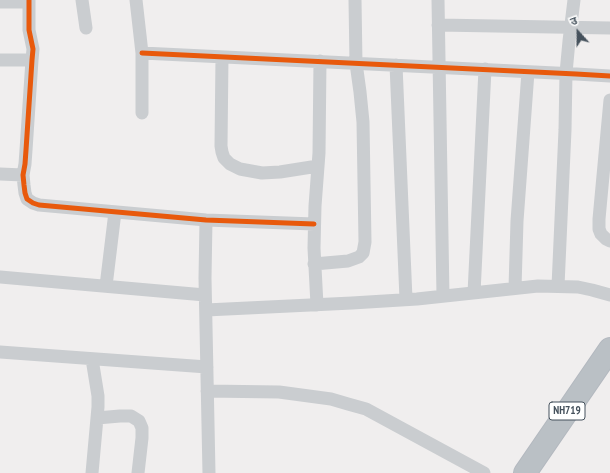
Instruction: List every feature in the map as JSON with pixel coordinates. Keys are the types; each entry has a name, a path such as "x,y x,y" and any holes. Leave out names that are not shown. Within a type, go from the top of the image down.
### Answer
{"highway":[{"name":"NH719","path":"525,473 610,349"}],"street":[{"path":"82,0 86,28"},
{"path":"136,0 142,53 142,113"},
{"path":"314,264 348,261 359,258 363,252 365,242 363,122 356,63 355,0"},
{"path":"438,0 443,296"},
{"path":"558,286 566,73 574,0"},
{"path":"0,2 29,1 29,30 32,60 23,175 27,199 39,205 206,220 314,224"},
{"path":"438,25 610,28"},
{"path":"142,53 610,76"},
{"path":"222,57 222,152 224,158 230,164 240,169 262,173 280,172 318,166"},
{"path":"0,60 32,60"},
{"path":"317,305 314,264 314,224 320,141 320,62"},
{"path":"396,65 406,299"},
{"path":"474,293 485,70"},
{"path":"515,288 518,206 528,72"},
{"path":"610,100 599,229 601,234 606,239 610,240"},
{"path":"0,174 23,175"},
{"path":"106,286 115,212"},
{"path":"206,220 205,295 209,473"},
{"path":"0,277 205,295"},
{"path":"206,310 406,299 538,286 578,287 610,295"},
{"path":"0,352 207,367"},
{"path":"92,359 98,396 92,473"},
{"path":"207,391 279,392 331,399 366,409 484,473"},
{"path":"97,418 131,416 139,421 142,428 142,438 138,473"}],"cycle path":[{"path":"29,0 29,30 33,49 23,175 27,199 39,205 206,220 314,224"},
{"path":"142,53 610,76"}]}
